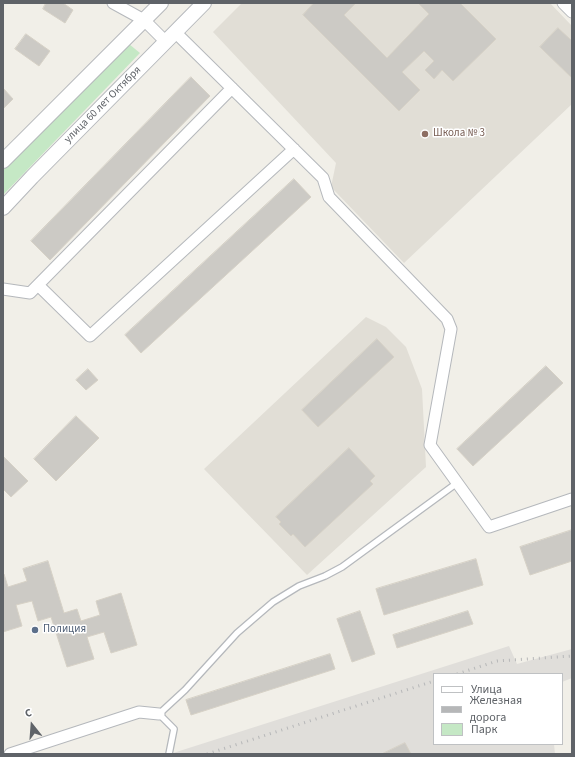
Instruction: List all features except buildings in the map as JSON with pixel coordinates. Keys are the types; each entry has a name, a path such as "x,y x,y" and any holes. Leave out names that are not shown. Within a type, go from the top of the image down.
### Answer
{"street":[{"path":"113,3 144,20 170,37 232,88 324,178 329,197 447,319 451,329 430,445 489,527 572,499"},
{"path":"3,161 161,3"},
{"name":"улица 60 лет Октября","path":"3,208 204,3"},
{"path":"563,3 572,12"},
{"path":"3,289 30,293 232,88"},
{"path":"38,285 90,336 294,150"},
{"path":"10,754 139,712 159,714"}],"lane":[{"path":"169,754 174,728 159,714 185,690 237,633 273,602 298,586 325,576 342,567 457,483"}],"shaded area":[{"name":"Школа № 3","path":"242,3 550,3 572,26 572,104 404,263 331,187 336,163 213,32"},
{"path":"366,317 386,327 406,347 422,389 426,467 307,575 204,469"},
{"path":"509,646 517,664 572,649 572,678 563,682 563,673 433,673 433,745 554,745 555,754 170,754"}],"green space":[{"path":"129,44 140,53 3,195 3,170"}],"railway":[{"path":"460,673 497,661 572,656"},
{"path":"207,754 433,681"}],"place":[{"name":"Школа № 3","path":"425,134"},
{"name":"Полиция","path":"35,630"}]}
